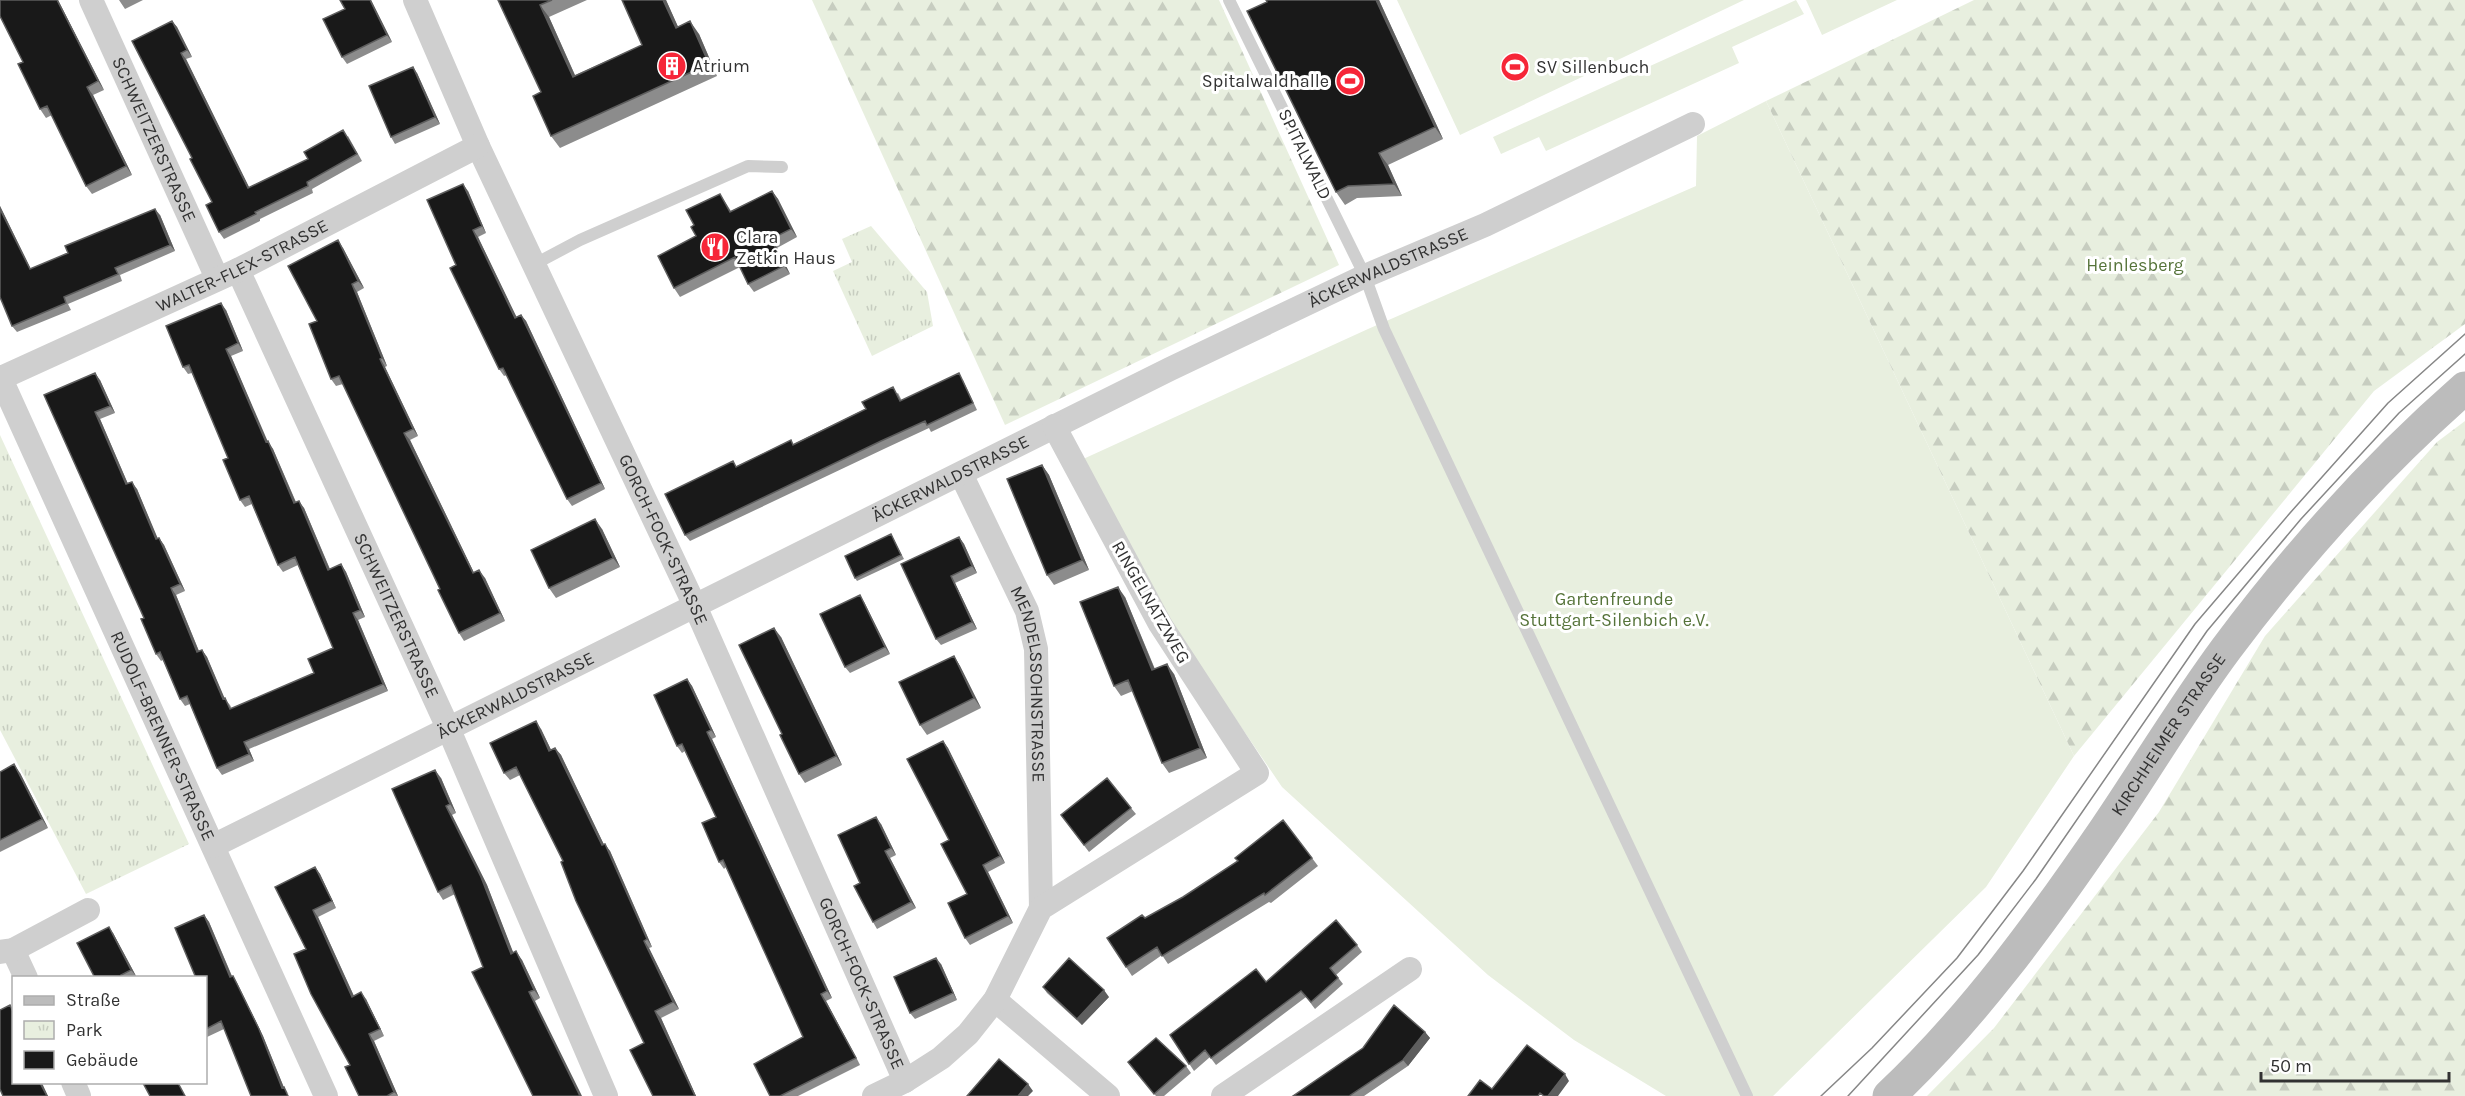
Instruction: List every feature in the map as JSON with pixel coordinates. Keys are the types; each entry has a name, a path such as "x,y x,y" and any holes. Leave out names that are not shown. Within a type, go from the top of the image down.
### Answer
{"main road":[{"name":"KIRCHHEIMER STRASSE","path":"1889,1096 1947,1035 2008,962 2107,827 2226,650 2272,591 2346,505 2413,433 2465,388"}],"street":[{"name":"SCHWEITZERSTRASSE","path":"91,0 450,730 606,1096"},
{"name":"GORCH-FOCK-STRASSE","path":"415,0 477,146 695,606 905,1081"},
{"name":"ÄCKERWALDSTRASSE","path":"213,846 450,730 1054,426 1365,276 1495,220 1693,124"},
{"name":"WALTER-FLEX-STRASSE","path":"2,386 477,146"},
{"name":"RUDOLF-BRENNER-STRASSE","path":"2,386 326,1096"},
{"name":"RINGELNATZWEG","path":"1041,908 1257,773 1160,624 1054,426"},
{"name":"MENDELSSOHNSTRASSE","path":"874,1096 905,1081 941,1058 968,1034 994,1000 1041,908 1036,649 1027,611 961,474"},
{"path":"25,976 7,951 88,910"},
{"path":"1223,1096 1410,969"},
{"path":"994,1000 1108,1096"}],"lane":[{"name":"SPITALWALD","path":"1229,0 1365,276 1383,329 1747,1096"},
{"path":"534,265 580,240 748,166 782,167"}],"green space":[{"path":"812,0 1219,0 1339,265 1005,425"},
{"name":"SV Sillenbuch","path":"1397,0 1744,0 1460,135"},
{"path":"1796,0 1804,14 1732,47 1739,63 1546,151 1539,137 1501,154 1493,137"},
{"path":"1806,0 1897,0 1822,35"},
{"name":"Heinlesberg","path":"1974,0 2465,0 2465,324 2374,391 2074,756 1766,101"},
{"name":"Gartenfreunde Stuttgart-Silenbich e.V.","path":"1766,101 2074,756 1986,887 1773,1096 1666,1096 1574,1040 1488,975 1282,787 1169,621 1081,460 1368,329 1696,186 1697,136"},
{"path":"871,226 927,292 933,326 872,356 833,271 852,262 842,239"},
{"path":"2465,421 2465,1096 1927,1096 1994,1028 2159,812 2265,636 2437,442"},
{"path":"0,435 189,844 86,894 0,730"}],"building":[{"path":"0,0 57,0 98,81 87,87 126,166 86,186 47,106 40,109 18,64 23,62 0,16"},
{"path":"340,0 370,0 387,35 342,57 323,19 345,9"},
{"name":"Atrium","path":"498,0 552,0 540,5 573,77 642,45 622,0 663,0 676,28 690,21 709,64 551,136 533,96 541,92"},
{"name":"Spitalwaldhalle","path":"1266,0 1376,0 1435,127 1379,153 1394,184 1348,186 1336,192 1247,11 1267,2"},
{"path":"172,21 187,50 181,53 248,188 308,159 304,152 343,130 357,154 307,182 308,186 219,232 206,205 212,202 190,159 192,158 132,41"},
{"path":"413,67 435,117 391,137 369,86"},
{"path":"463,184 482,226 473,230 515,318 521,315 601,483 567,499 503,368 499,369 450,268 456,265 427,200"},
{"path":"772,191 791,229 771,239 784,266 748,284 735,257 674,288 658,256 696,236 691,227 694,225 686,210 720,194 730,212"},
{"path":"0,209 30,269 68,253 65,246 155,209 170,245 115,268 118,274 64,297 66,303 12,326 0,297"},
{"path":"338,240 358,281 352,284 382,358 380,359 413,429 404,433 473,573 479,570 500,613 459,633 339,376 331,379 309,324 317,321 288,266"},
{"path":"221,303 238,343 226,349 294,503 299,501 328,570 341,564 360,610 353,613 383,684 244,742 249,754 217,768 187,696 180,699 160,652 156,654 141,619 144,618 44,395 95,373 110,406 95,412 126,484 132,482 156,539 159,538 180,584 171,588 197,652 202,650 223,699 225,698 230,709 314,673 308,659 333,648 295,557 278,565 249,496 240,500 223,460 228,458 189,365 183,367 166,326"},
{"path":"959,373 973,403 927,425 925,421 881,441 685,535 665,494 733,461 736,467 791,440 793,445 866,409 862,402 893,387 900,401"},
{"path":"1042,465 1082,560 1047,575 1007,479"},
{"path":"595,519 613,558 549,588 531,550"},
{"path":"891,534 901,555 855,578 845,556"},
{"path":"959,537 972,566 951,576 972,622 936,639 901,564"},
{"path":"1118,587 1152,670 1167,664 1200,748 1162,763 1128,680 1114,686 1080,602"},
{"path":"860,595 885,647 845,667 820,614"},
{"path":"774,628 836,756 799,774 739,645"},
{"path":"954,656 974,698 920,725 899,682"},
{"path":"687,679 711,730 707,732 827,991 821,994 856,1058 780,1096 770,1096 754,1064 803,1037 723,860 719,862 702,823 716,817 682,744 677,746 654,695"},
{"path":"536,721 549,751 555,748 602,845 605,844 647,939 644,941 673,1002 655,1011 695,1096 653,1096 630,1050 644,1043 576,901 561,862 563,861 516,767 504,773 490,743"},
{"path":"943,741 1000,856 983,865 1008,916 965,938 948,903 967,894 941,844 949,840 907,759"},
{"path":"14,764 42,819 0,840 0,772"},
{"path":"435,770 450,804 446,806 481,877 511,954 516,951 534,990 529,992 580,1096 533,1096 472,972 483,967 451,885 438,892 392,789"},
{"path":"1107,778 1131,808 1084,845 1061,815"},
{"path":"876,817 891,848 885,851 911,902 873,922 854,886 860,883 838,835"},
{"path":"1283,820 1312,858 1265,895 1264,893 1162,956 1157,947 1126,967 1107,938 1142,915 1145,918 1183,897 1238,861 1235,858"},
{"path":"315,867 332,901 313,910 352,997 361,992 380,1029 369,1034 394,1092 387,1096 359,1096 345,1067 350,1065 311,994 294,954 306,949 275,887"},
{"path":"204,915 230,977 233,976 259,1029 282,1088 284,1087 288,1096 251,1096 221,1021 207,1028 207,976 195,976 175,928"},
{"path":"1336,920 1357,945 1330,968 1338,978 1311,1002 1301,991 1211,1058 1205,1050 1189,1064 1170,1035 1256,969 1266,982"},
{"path":"109,927 131,970 122,976 94,976 77,943"},
{"path":"936,958 953,993 910,1013 894,977"},
{"path":"1069,958 1104,990 1077,1019 1043,987"},
{"path":"10,1005 12,1010 12,1084 41,1084 47,1096 3,1096 0,1089 0,1010"},
{"path":"1394,1005 1425,1032 1403,1060 1349,1096 1293,1096 1363,1048"},
{"path":"1156,1038 1186,1066 1154,1094 1128,1062"},
{"path":"1527,1045 1565,1074 1548,1096 1540,1093 1538,1096 1468,1096 1480,1080 1492,1089"},
{"path":"999,1059 1028,1084 1018,1096 967,1096"},
{"path":"144,1084 179,1084 185,1096 150,1096"}],"tram line":[{"path":"1821,1096 1872,1048 1957,958 2023,871 2195,624 2388,403 2465,334"},
{"path":"1848,1096 1978,955 2036,879 2207,631 2301,519 2399,413 2465,354"}],"place":[{"name":"Atrium","path":"672,66"},
{"name":"SV Sillenbuch","path":"1515,67"},
{"name":"Spitalwaldhalle","path":"1350,81"},
{"name":"Clara Zetkin Haus","path":"715,247"}]}
